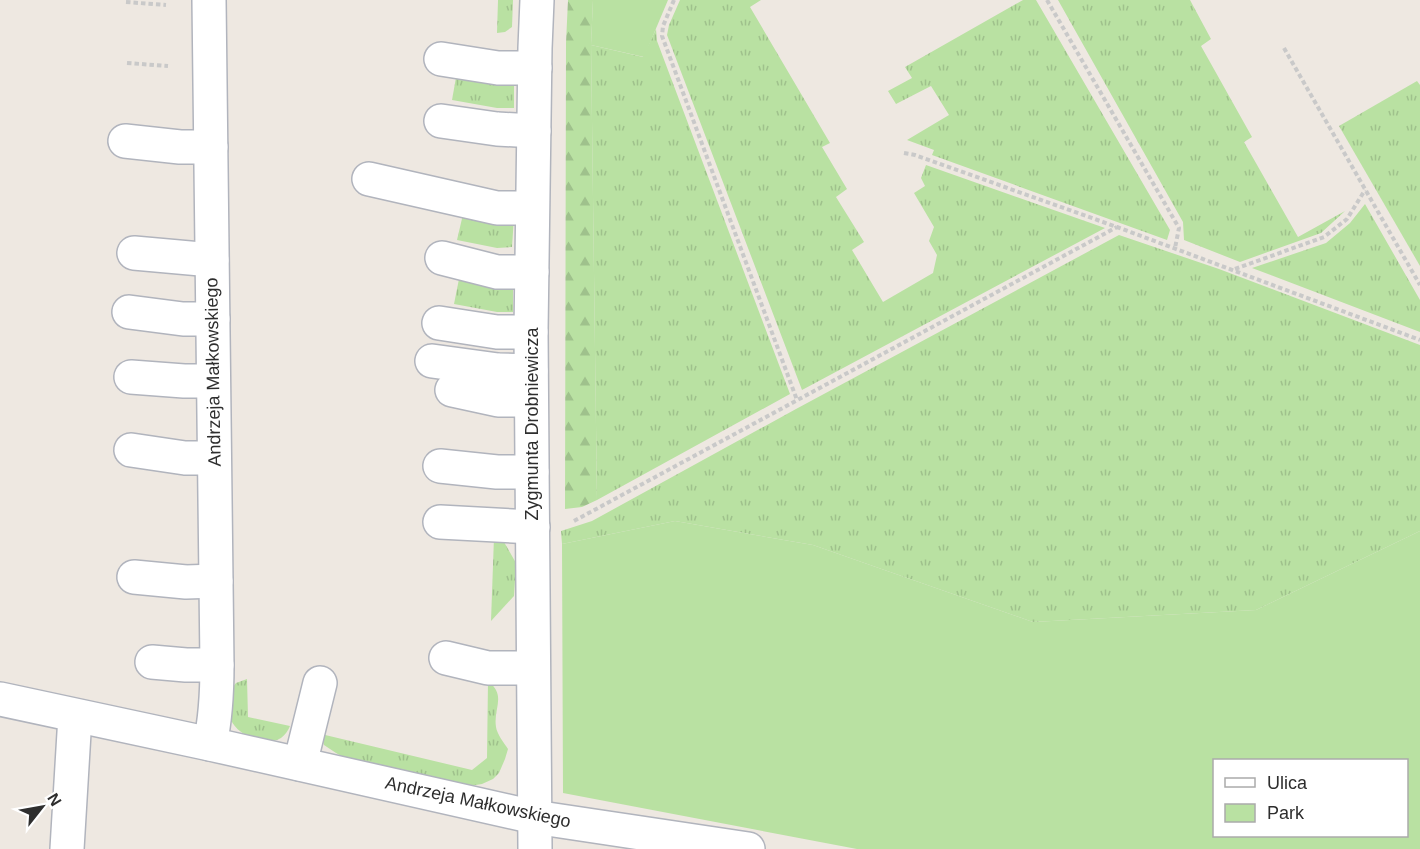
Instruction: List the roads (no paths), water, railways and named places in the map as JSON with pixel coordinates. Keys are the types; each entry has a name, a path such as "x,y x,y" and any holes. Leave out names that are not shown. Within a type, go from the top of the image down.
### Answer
{"street":[{"name":"Andrzeja Małkowskiego","path":"209,0 217,665 215,722 210,744"},
{"name":"Zygmunta Drobniewicza","path":"535,849 531,332 537,0"},
{"path":"441,59 498,68 535,68"},
{"path":"441,121 497,129 534,131"},
{"path":"125,141 180,147 211,147"},
{"path":"369,179 497,208 532,208"},
{"path":"134,253 212,260"},
{"path":"442,258 497,272 532,272"},
{"path":"129,312 183,319 213,319"},
{"path":"439,323 497,332 531,332"},
{"path":"432,361 498,370 531,386"},
{"path":"131,377 213,381"},
{"path":"452,390 498,400 531,386"},
{"path":"131,450 185,458 214,458"},
{"path":"440,466 497,472 532,472"},
{"path":"440,522 532,526"},
{"path":"134,577 186,582 216,581"},
{"path":"446,658 488,668 533,668"},
{"path":"152,662 217,665"},
{"path":"300,764 320,683"},
{"name":"Andrzeja Małkowskiego","path":"0,699 534,817 748,849"},
{"path":"67,849 75,716"}]}
